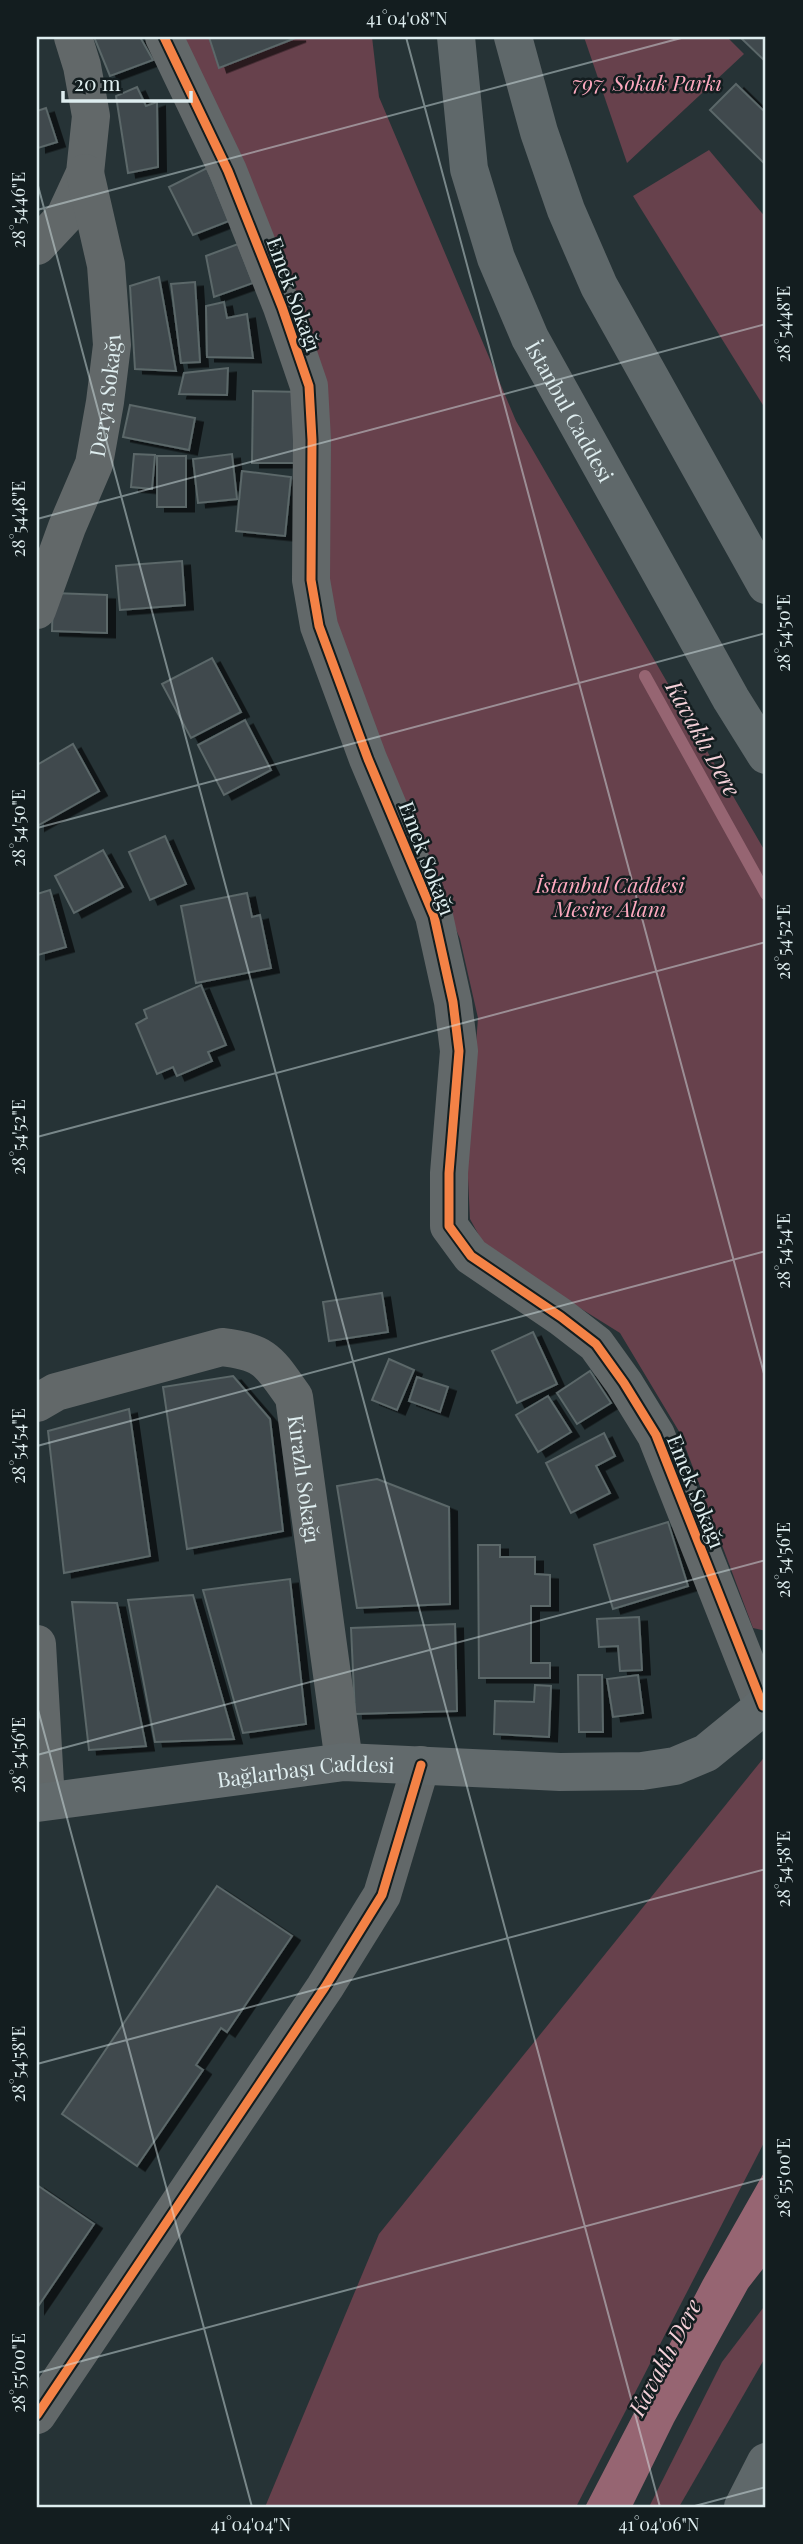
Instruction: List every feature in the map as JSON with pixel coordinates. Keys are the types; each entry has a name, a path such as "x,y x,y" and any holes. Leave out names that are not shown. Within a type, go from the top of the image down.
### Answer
{"main road":[{"name":"İstanbul Caddesi","path":"456,37 470,169 496,258 530,338 731,699 766,755"},
{"path":"513,37 539,132 566,210 599,286 766,585"},
{"path":"743,2507 766,2462"}],"street":[{"path":"37,246 65,216 85,173 91,116 74,37"},
{"name":"Emek Sokağı","path":"164,37 228,171 269,271 309,386 312,440 311,580 319,626 368,759 434,916 453,1002 459,1051 449,1174 449,1226 471,1256 596,1344 624,1383 656,1435 765,1705"},
{"name":"Derya Sokağı","path":"37,610 67,527 94,464 112,345 106,265 85,173"},
{"name":"Kirazlı Sokağı","path":"37,1403 56,1392 222,1347 248,1350 269,1362 294,1397 344,1762"},
{"path":"37,1644 42,1802"},
{"name":"Bağlarbaşı Caddesi","path":"42,1802 344,1762 560,1772 642,1771 675,1766 706,1753 765,1705"},
{"path":"37,2415 326,1987 382,1895 421,1765"}],"green space":[{"name":"İstanbul Caddesi Mesire Alanı","path":"180,37 372,37 379,97 516,421 766,853 766,1631 753,1628 680,1433 620,1333 487,1250 470,1219 467,1158 478,1018 460,939 328,619 329,449"},
{"name":"797. Sokak Parkı","path":"584,37 727,37 744,54 627,163"},
{"path":"709,150 766,218 766,410 633,196"},
{"path":"766,1755 766,2139 576,2507 265,2507 379,2234"},
{"path":"766,2304 766,2356 679,2507 649,2507 722,2362"}],"water":[{"path":"766,2169 766,2265 748,2288 674,2422 632,2507 585,2507 703,2280"}],"building":[{"path":"94,37 140,37 153,60 110,76"},
{"path":"209,37 298,37 219,68"},
{"path":"740,37 766,37 766,62"},
{"path":"736,84 766,113 766,165 710,110"},
{"path":"137,87 146,106 157,102 158,167 128,173 116,96"},
{"path":"46,108 57,142 38,148 37,111"},
{"path":"207,168 229,221 193,235 169,187"},
{"path":"238,244 253,283 214,297 206,256"},
{"path":"159,277 176,371 135,369 130,286"},
{"path":"195,282 200,362 181,363 171,284"},
{"path":"224,302 227,318 247,314 253,358 207,357 206,306"},
{"path":"228,368 227,395 179,394 184,373"},
{"path":"253,391 302,392 302,463 252,463"},
{"path":"130,405 195,418 189,450 123,437"},
{"path":"134,454 155,455 152,489 131,487"},
{"path":"232,454 237,499 198,503 193,459"},
{"path":"157,456 186,456 186,507 157,507"},
{"path":"242,471 291,477 285,536 236,531"},
{"path":"182,561 185,605 120,610 116,566"},
{"path":"53,593 107,595 107,633 52,631"},
{"path":"212,658 241,712 191,738 162,684"},
{"path":"245,720 271,770 224,795 198,745"},
{"path":"73,744 99,791 37,826 37,765"},
{"path":"165,836 186,884 150,900 129,852"},
{"path":"103,850 123,887 74,913 55,876"},
{"path":"50,890 66,947 38,955 37,894"},
{"path":"247,893 252,917 260,915 271,968 196,983 181,906"},
{"path":"201,985 226,1045 208,1052 212,1061 177,1076 173,1067 157,1074 136,1024 147,1018 144,1010"},
{"path":"382,1293 388,1332 329,1341 323,1302"},
{"path":"533,1332 557,1384 517,1403 492,1351"},
{"path":"389,1359 414,1370 397,1410 372,1400"},
{"path":"590,1371 611,1403 577,1424 557,1393"},
{"path":"233,1376 270,1419 283,1531 187,1549 163,1387"},
{"path":"417,1377 448,1387 440,1412 409,1401"},
{"path":"548,1396 571,1432 538,1452 516,1415"},
{"path":"129,1409 150,1556 64,1573 48,1431"},
{"path":"604,1433 615,1456 596,1466 610,1493 571,1513 546,1463"},
{"path":"377,1479 449,1507 450,1604 357,1608 337,1486"},
{"path":"668,1522 688,1586 613,1609 594,1545"},
{"path":"478,1545 500,1545 500,1557 535,1557 535,1574 550,1575 550,1606 531,1606 531,1663 550,1663 550,1678 479,1678"},
{"path":"290,1579 306,1724 243,1733 203,1590"},
{"path":"193,1595 234,1739 155,1742 128,1600"},
{"path":"72,1602 117,1603 146,1746 89,1750"},
{"path":"639,1617 642,1670 620,1671 618,1646 599,1647 597,1619"},
{"path":"455,1624 457,1711 355,1714 351,1628"},
{"path":"578,1675 602,1675 603,1732 579,1732"},
{"path":"638,1675 643,1713 613,1717 607,1679"},
{"path":"535,1685 551,1686 549,1737 494,1734 495,1701 534,1702"},
{"path":"217,1886 292,1936 227,2032 221,2028 196,2065 203,2070 137,2166 62,2114"},
{"path":"37,2185 94,2224 37,2308"}],"waterway":[{"name":"Kavaklı Dere","path":"645,676 766,894"}],"cycle path":[{"path":"164,37 228,171 282,307 309,386 312,440 311,580 319,626 368,759 434,916 453,1002 459,1051 449,1173 449,1226 471,1256 596,1344 624,1383 656,1435 763,1706"},
{"path":"37,2415 325,1987 382,1895 421,1765"}]}
